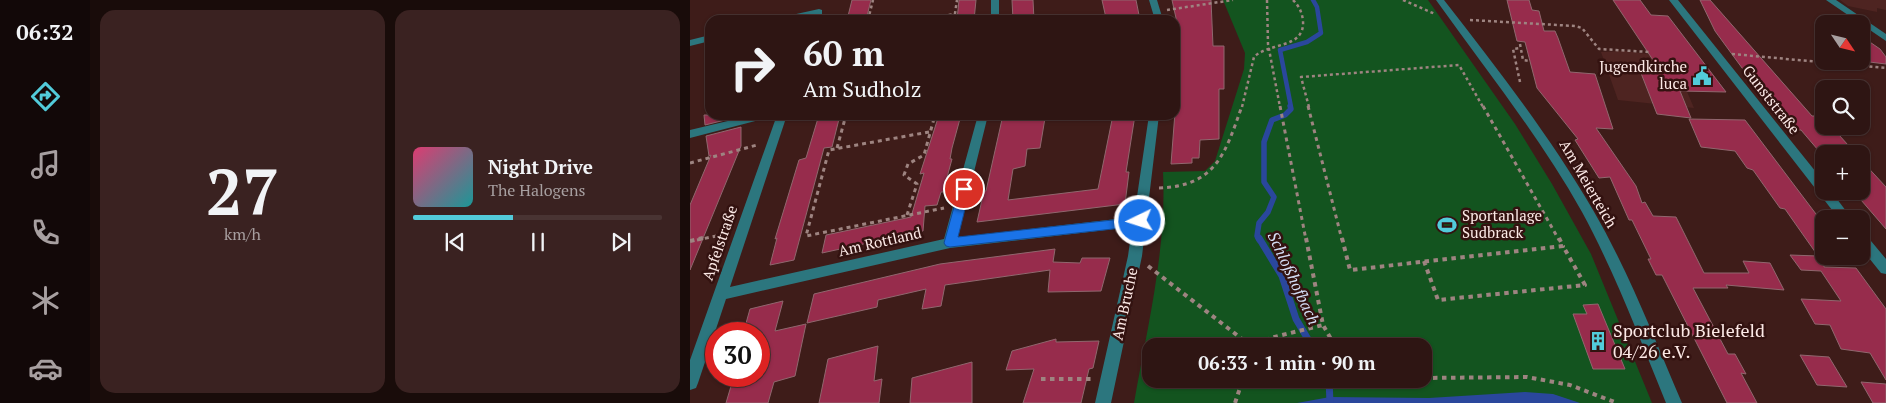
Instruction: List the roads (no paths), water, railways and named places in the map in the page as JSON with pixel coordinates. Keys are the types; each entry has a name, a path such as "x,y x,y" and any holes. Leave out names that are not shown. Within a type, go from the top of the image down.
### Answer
{"street":[{"path":"818,15 823,0"},
{"path":"995,0 995,15"},
{"path":"1152,0 1158,15"},
{"name":"Am Meierteich","path":"1440,0 1550,149 1589,214 1622,282 1674,403"},
{"name":"Gunststraße","path":"1673,0 1839,210"},
{"path":"1830,0 1886,38"},
{"path":"690,43 705,39"},
{"path":"690,134 747,120"},
{"name":"Apfelstraße","path":"690,383 780,120"},
{"path":"950,243 982,120"},
{"name":"Am Bruche","path":"1103,403 1135,256 1146,189 1153,120"},
{"name":"Am Rottland","path":"719,295 950,243 1140,221"},
{"path":"1870,249 1886,269"}],"water":[{"path":"1525,392 1553,394 1580,403 1297,403 1330,397 1429,398"}],"waterway":[{"name":"Schloßhofbach","path":"1291,107 1280,50 1307,42 1321,33 1317,7 1313,0"},
{"name":"Schloßhofbach","path":"1259,240 1257,236 1259,223 1268,212 1274,197 1264,182 1264,142 1272,120 1285,115 1291,109 1290,106"},
{"name":"Schloßhofbach","path":"1259,238 1282,276 1296,319 1307,338"},
{"name":"Schloßhofbach","path":"1329,388 1330,403"}],"place":[{"name":"Jugendkirche luca","path":"1702,76"},
{"name":"Sportanlage Sudbrack","path":"1447,225"},
{"name":"Sportclub Bielefeld 04/26 e.V.","path":"1598,341"}]}
